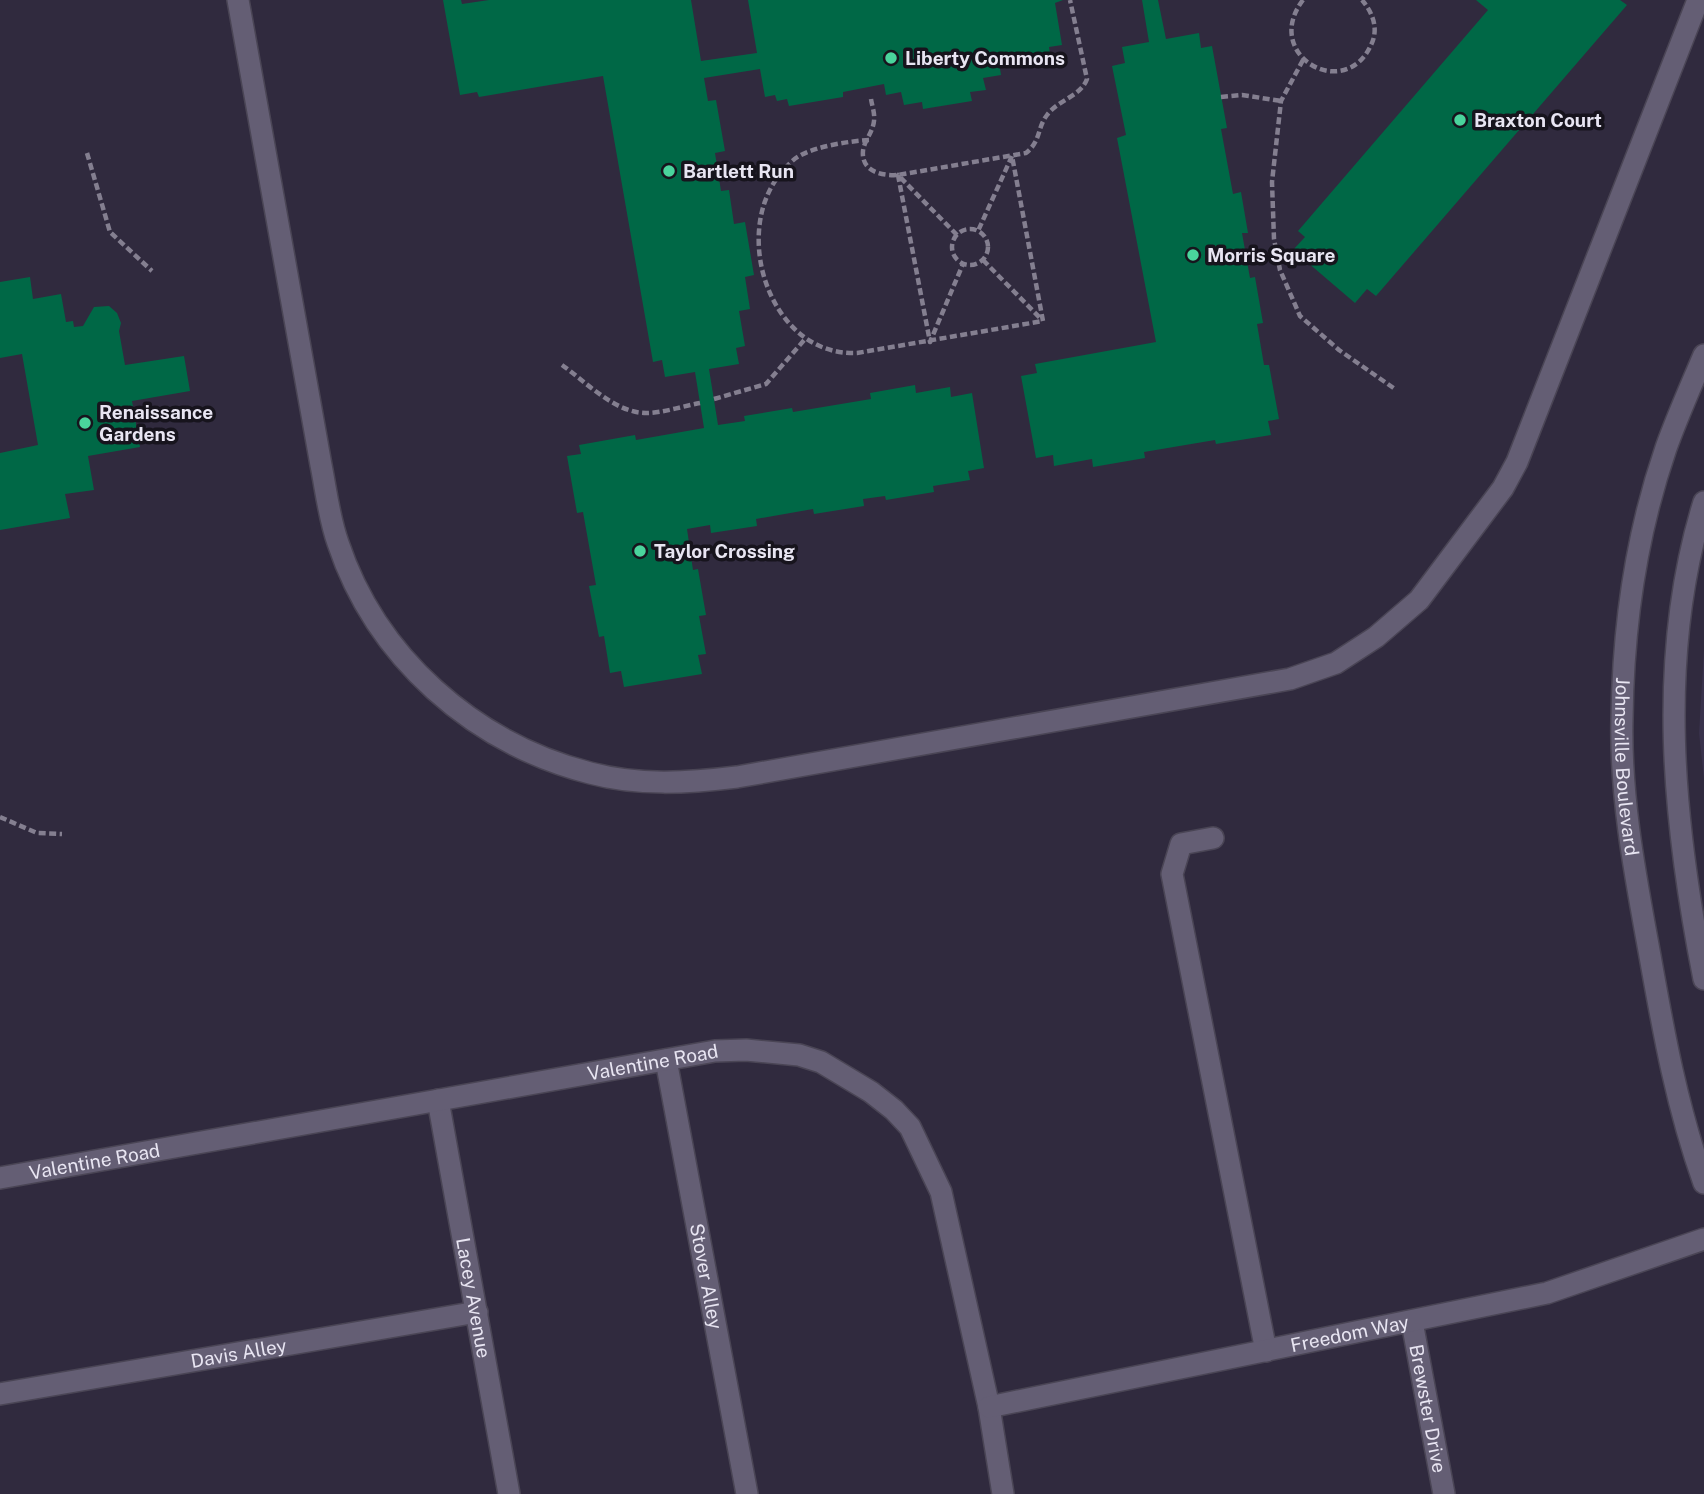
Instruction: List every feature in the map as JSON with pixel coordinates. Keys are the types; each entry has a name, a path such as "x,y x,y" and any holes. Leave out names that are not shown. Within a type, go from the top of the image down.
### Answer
{"street":[{"path":"238,0 337,541 366,603 385,636 409,666 434,691 473,721 512,743 591,774 660,783 737,777 1290,679 1336,663 1377,638 1427,590 1503,488 1517,462 1698,0"},
{"name":"Johnsville Boulevard","path":"1704,355 1665,449 1638,556 1628,610 1622,721 1630,833 1671,1074 1686,1133 1704,1183"},
{"path":"1704,502 1694,535 1681,599 1673,706 1676,789 1682,845 1704,979"},
{"path":"1213,838 1181,844 1172,874 1266,1352"},
{"name":"Valentine Road","path":"0,1178 715,1051 799,1055 821,1062 871,1092 894,1110 910,1127 941,1192 989,1407 1003,1494"},
{"name":"Stover Alley","path":"666,1060 747,1494"},
{"name":"Lacey Avenue","path":"438,1100 509,1494"},
{"name":"Freedom Way","path":"989,1407 1547,1293 1704,1239"},
{"name":"Davis Alley","path":"0,1394 477,1312"},
{"name":"Brewster Drive","path":"1412,1322 1444,1494"}],"path":[{"path":"870,99 875,117 869,140 863,149 863,158 878,175 898,175 1026,153 1035,146 1045,117 1062,100 1079,92 1087,79 1070,0"},
{"path":"1303,0 1294,11 1291,24 1295,50 1303,60 1328,72 1356,65 1366,55 1373,41 1375,27 1372,13 1362,0"},
{"path":"1303,60 1281,101 1272,182 1274,239 1280,270 1300,316 1339,349 1395,389"},
{"path":"1221,97 1242,95 1281,101"},
{"path":"869,140 802,154 789,163 770,186 758,223 759,264 778,310 806,338 840,354 930,342 1043,321"},
{"path":"87,153 110,232 152,271"},
{"path":"978,231 1012,156"},
{"path":"1012,156 1043,321"},
{"path":"898,175 957,235"},
{"path":"898,175 930,342"},
{"path":"967,230 978,231 987,240 988,246 983,260 975,264 963,264 955,257 953,252 957,235 967,230"},
{"path":"983,260 1043,321"},
{"path":"930,342 963,264"},
{"path":"714,399 766,384 806,338"},
{"path":"562,365 615,404 632,410 647,413 700,403"},
{"path":"0,817 37,833 62,834"}],"shaded area":[{"path":"1704,650 1704,779 1699,733"}],"building":[{"path":"443,0 461,0 462,4 489,0 691,0 701,61 757,53 748,0 1063,0 1055,3 1062,45 1049,47 1050,54 999,62 1001,75 983,78 986,90 970,92 972,101 923,109 922,102 904,105 901,92 886,95 884,84 843,92 843,97 789,106 787,99 777,101 775,95 765,97 760,69 704,78 708,101 716,100 725,151 715,153 721,191 729,190 734,224 745,222 754,275 745,277 750,309 739,311 745,346 736,348 739,364 709,369 718,425 745,421 744,416 792,408 793,412 871,399 870,393 915,385 916,393 950,387 951,397 972,393 984,468 968,471 970,480 933,486 934,492 886,500 885,496 863,499 864,506 814,514 813,509 756,519 757,526 711,533 710,525 687,529 693,570 698,569 706,615 699,616 706,654 698,655 702,674 624,687 621,671 610,673 604,636 599,637 589,586 596,585 583,512 577,513 567,456 581,454 579,445 635,435 636,440 704,428 695,372 665,377 662,360 653,362 603,76 479,97 477,92 460,95"},
{"name":"Morris Square","path":"1142,0 1158,0 1166,39 1199,33 1201,48 1212,46 1227,128 1221,129 1233,194 1241,192 1248,233 1242,233 1250,278 1255,277 1263,323 1257,324 1264,365 1269,365 1279,419 1268,421 1271,435 1216,444 1215,440 1144,452 1145,458 1093,467 1092,459 1054,466 1053,455 1036,458 1021,376 1037,373 1035,364 1156,342 1117,138 1126,135 1112,66 1125,63 1122,47 1149,42"},
{"name":"Braxton Court","path":"1476,0 1620,0 1627,5 1376,296 1367,289 1355,303 1293,250 1305,237 1298,231 1488,10"},
{"name":"Renaissance Gardens","path":"30,277 33,299 61,294 66,322 73,321 74,327 83,326 94,307 109,306 117,313 121,323 119,331 125,365 184,356 190,391 132,401 140,447 88,456 94,490 65,494 70,518 0,530 0,453 38,445 22,354 0,358 0,282"}],"place":[{"name":"Liberty Commons","path":"891,58"},
{"name":"Braxton Court","path":"1460,120"},
{"name":"Bartlett Run","path":"669,171"},
{"name":"Morris Square","path":"1193,255"},
{"name":"Renaissance Gardens","path":"85,423"},
{"name":"Taylor Crossing","path":"640,551"}]}
